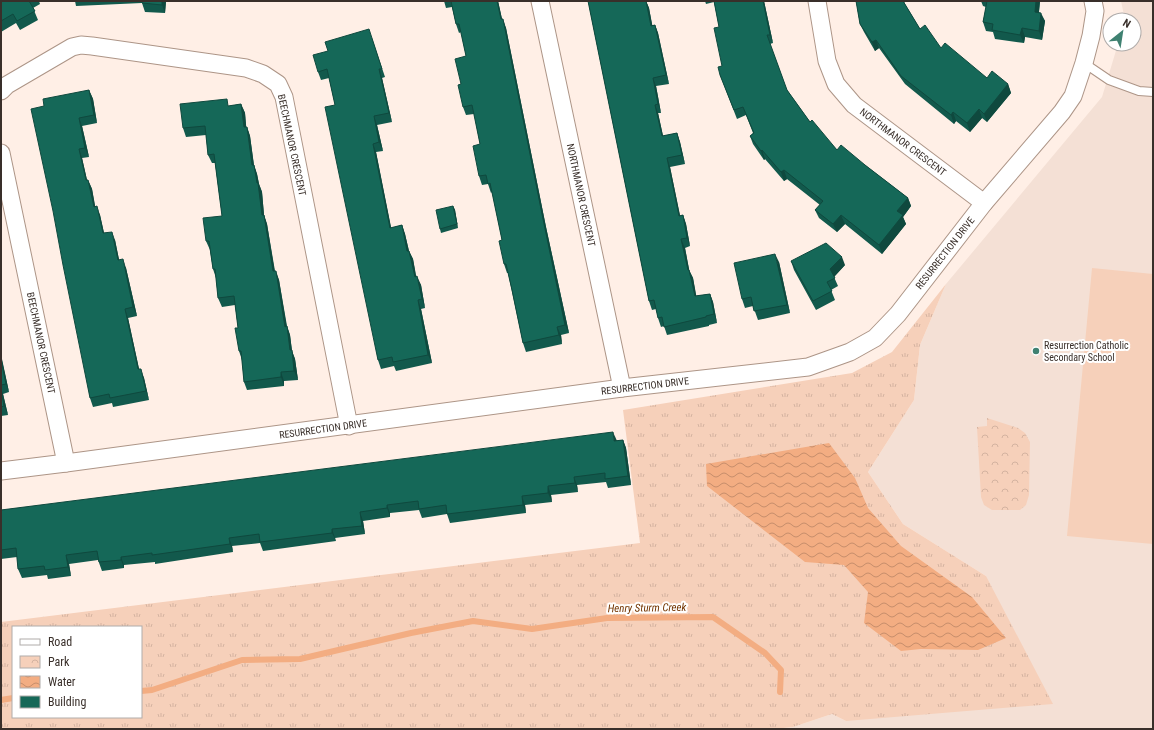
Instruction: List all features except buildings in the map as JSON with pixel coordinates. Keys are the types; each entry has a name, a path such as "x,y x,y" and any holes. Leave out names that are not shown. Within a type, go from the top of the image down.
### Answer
{"street":[{"name":"NORTHMANOR CRESCENT","path":"540,1 622,388"},
{"name":"NORTHMANOR CRESCENT","path":"817,1 826,61 836,84 854,105 984,203"},
{"name":"RESURRECTION DRIVE","path":"1,471 349,426 622,388 808,367 850,352 875,338 898,314 984,203 1062,112 1073,96 1084,63 1091,36 1095,11 1093,1"},
{"name":"BEECHMANOR CRESCENT","path":"1,91 7,85 72,47 81,45 246,68 263,74 278,84 284,97 349,426"},
{"name":"BEECHMANOR CRESCENT","path":"1,153 66,463"}],"lane":[{"path":"1084,63 1109,80 1139,91 1153,92"}],"shaded area":[{"name":"Resurrection Catholic Secondary School","path":"1121,1 1153,1 1153,729 774,729 793,727 832,714 846,721 986,576 903,524 868,472 914,400 920,345 946,284 1102,97 1116,52 1142,52 1142,12 1123,12"}],"green space":[{"path":"1092,268 1153,274 1153,544 1067,536"},
{"path":"946,284 920,345 914,400 868,472 903,524 986,576 1053,704 846,721 832,714 793,727 774,729 1,729 1,622 640,543 623,410 852,373 892,352"},
{"path":"987,418 1018,428 1025,433 1030,442 1029,495 1026,505 1020,510 992,510 984,505 981,497 977,427 987,426"}],"water":[{"path":"829,443 855,478 868,508 901,546 972,597 1006,638 978,650 921,649 901,651 864,623 868,592 844,565 805,562 707,486 706,464"}],"waterway":[{"name":"Henry Sturm Creek","path":"142,691 152,690 242,660 300,659 411,633 473,621 532,629 607,618 713,617 765,653 781,670 780,692"},
{"path":"1,700 12,698"}],"place":[{"name":"Resurrection Catholic Secondary School","path":"1036,351"}]}
